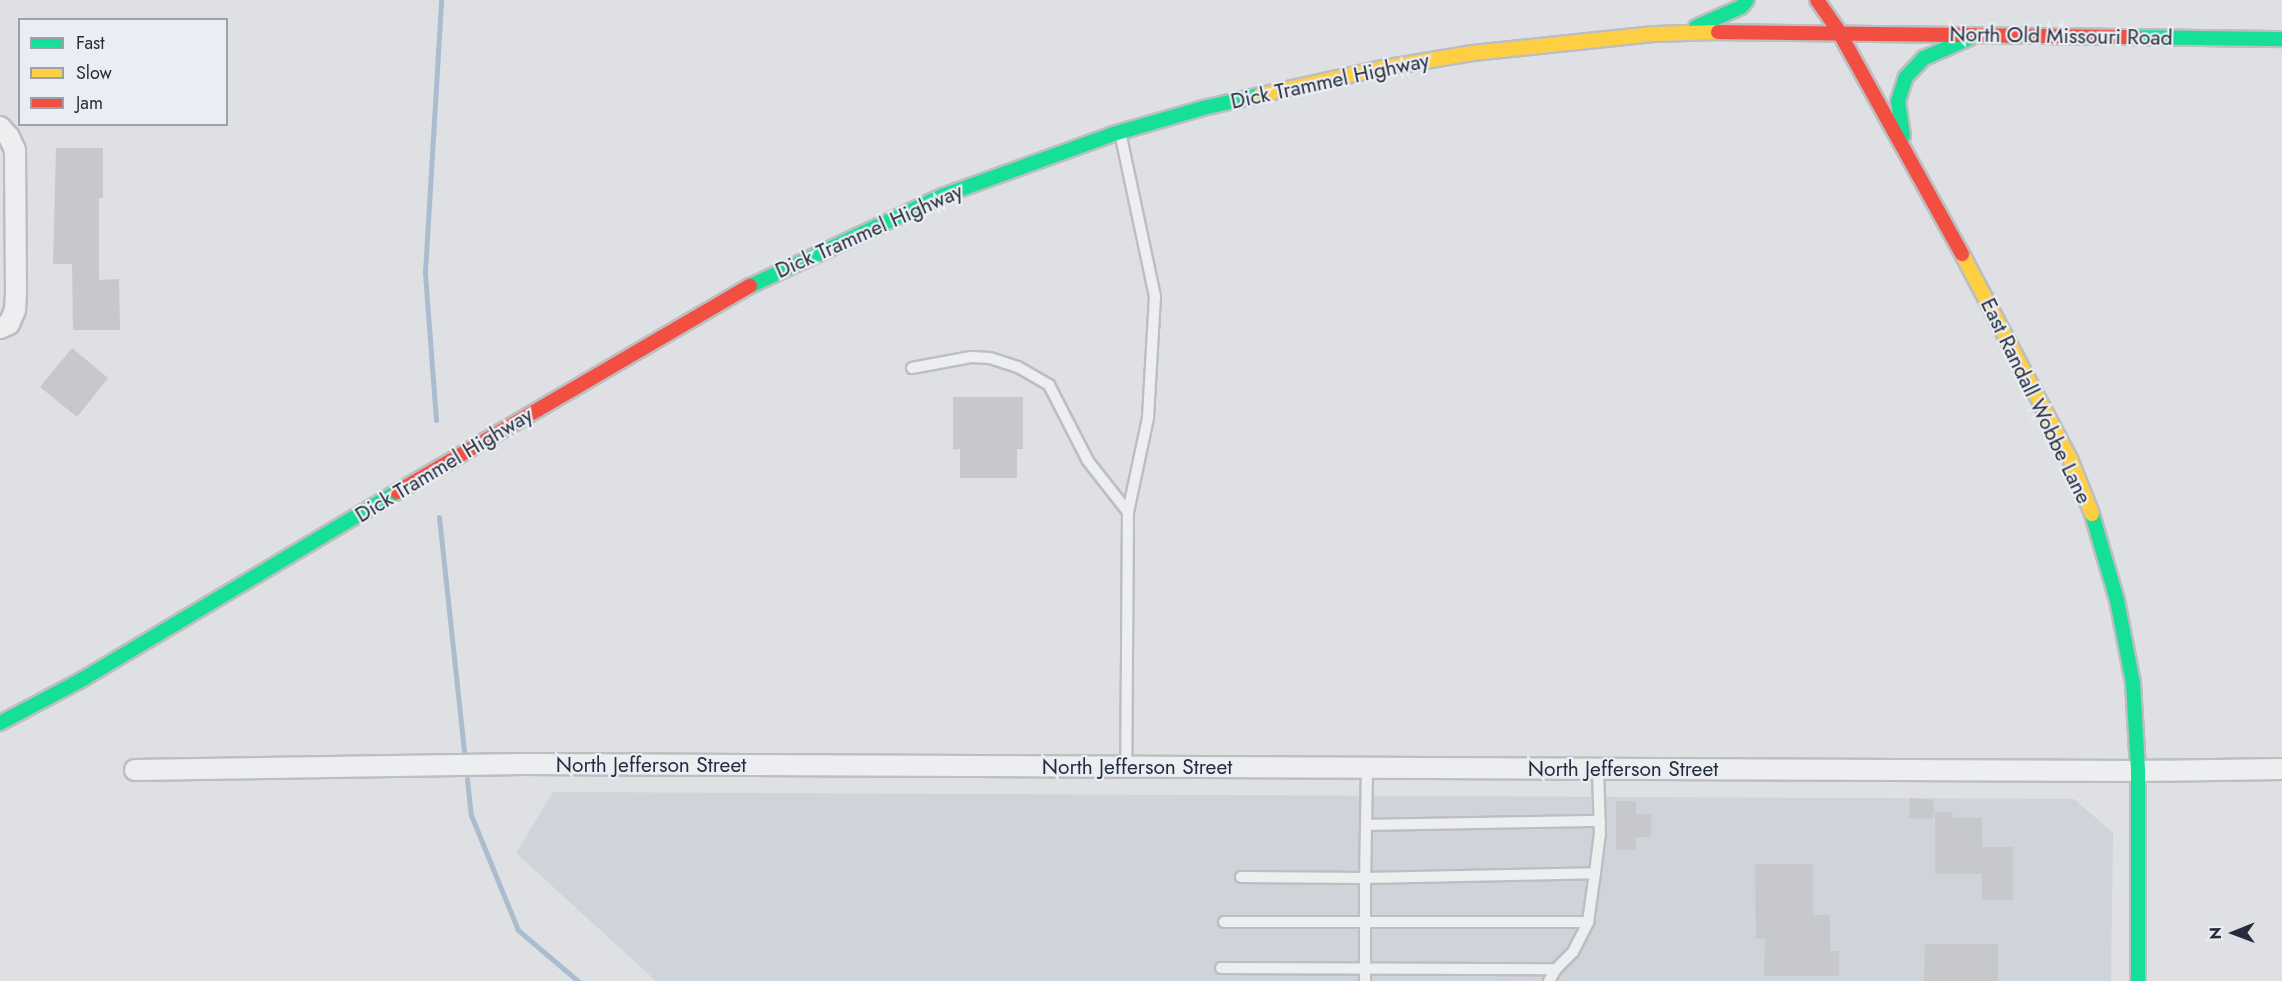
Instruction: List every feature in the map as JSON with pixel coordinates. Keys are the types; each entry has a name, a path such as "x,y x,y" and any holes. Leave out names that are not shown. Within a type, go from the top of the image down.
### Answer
{"main road":[{"path":"1682,33 1741,6 1747,0"},
{"name":"East Randall Wobbe Lane","path":"1817,0 1839,32 1905,149 2071,461 2099,531 2117,600 2133,683 2138,771 2138,981"},
{"name":"Dick Trammel Highway","path":"0,723 83,679 693,317 774,273 942,196 1120,132 1214,105 1383,68 1473,53 1566,42 1682,33 1839,32"},
{"name":"North Old Missouri Road","path":"1839,32 2282,39"},
{"path":"1905,149 1898,101 1906,77 1924,58 1980,34"}],"street":[{"path":"0,127 9,137 15,150 16,292 15,310 9,324 0,328"},
{"name":"North Jefferson Street","path":"135,770 523,764 2138,771 2282,769"}],"lane":[{"path":"1120,132 1155,296 1148,418 1128,512 1126,767"},
{"path":"912,368 971,357 990,358 1018,368 1049,385 1088,461 1128,512"},
{"path":"1365,981 1367,768"},
{"path":"1549,981 1556,969 1573,952 1588,921 1600,821 1598,769"},
{"path":"1366,825 1600,821"},
{"path":"1241,877 1365,878 1595,873"},
{"path":"1224,922 1588,921"},
{"path":"1221,968 1556,969"}],"shaded area":[{"path":"553,792 2074,799 2113,833 2111,981 656,981 516,853"}],"building":[{"path":"56,148 103,148 103,198 99,198 99,280 119,279 120,330 73,330 72,264 53,264"},
{"path":"72,348 108,378 77,417 40,387"},
{"path":"953,397 1023,397 1023,449 1017,449 1017,478 960,478 960,449 953,450"},
{"path":"1910,798 1934,800 1933,819 1909,818"},
{"path":"1616,801 1636,801 1636,814 1651,814 1651,837 1636,837 1636,850 1616,850"},
{"path":"1935,812 1952,812 1953,818 1982,818 1982,847 2013,847 2013,900 1982,900 1982,874 1935,874"},
{"path":"1755,864 1813,864 1813,915 1830,915 1830,951 1839,951 1839,976 1764,976 1765,939 1756,939"},
{"path":"1925,944 1998,944 1998,981 1924,981"}],"waterway":[{"path":"436,420 425,272 441,0"},
{"path":"439,517 464,751"},
{"path":"467,779 471,815 518,930 578,981"}],"traffic: fast":[{"path":"1696,27 1741,7 1747,0"},
{"path":"2136,37 2282,39"},
{"path":"1903,136 1898,101 1906,77 1924,58 1970,38"},
{"path":"750,286 942,196 1113,134 1203,108 1260,95"},
{"path":"0,723 83,679 397,492"},
{"path":"2092,514 2117,600 2133,683 2138,771 2138,981"}],"traffic: slow":[{"path":"1260,95 1383,68 1473,53 1654,34 1718,32"},
{"path":"1962,254 2071,461 2092,514"}],"traffic: jam":[{"path":"1817,0 1839,32 1962,254"},
{"path":"1718,32 2136,37"},
{"path":"397,492 750,286"}]}
